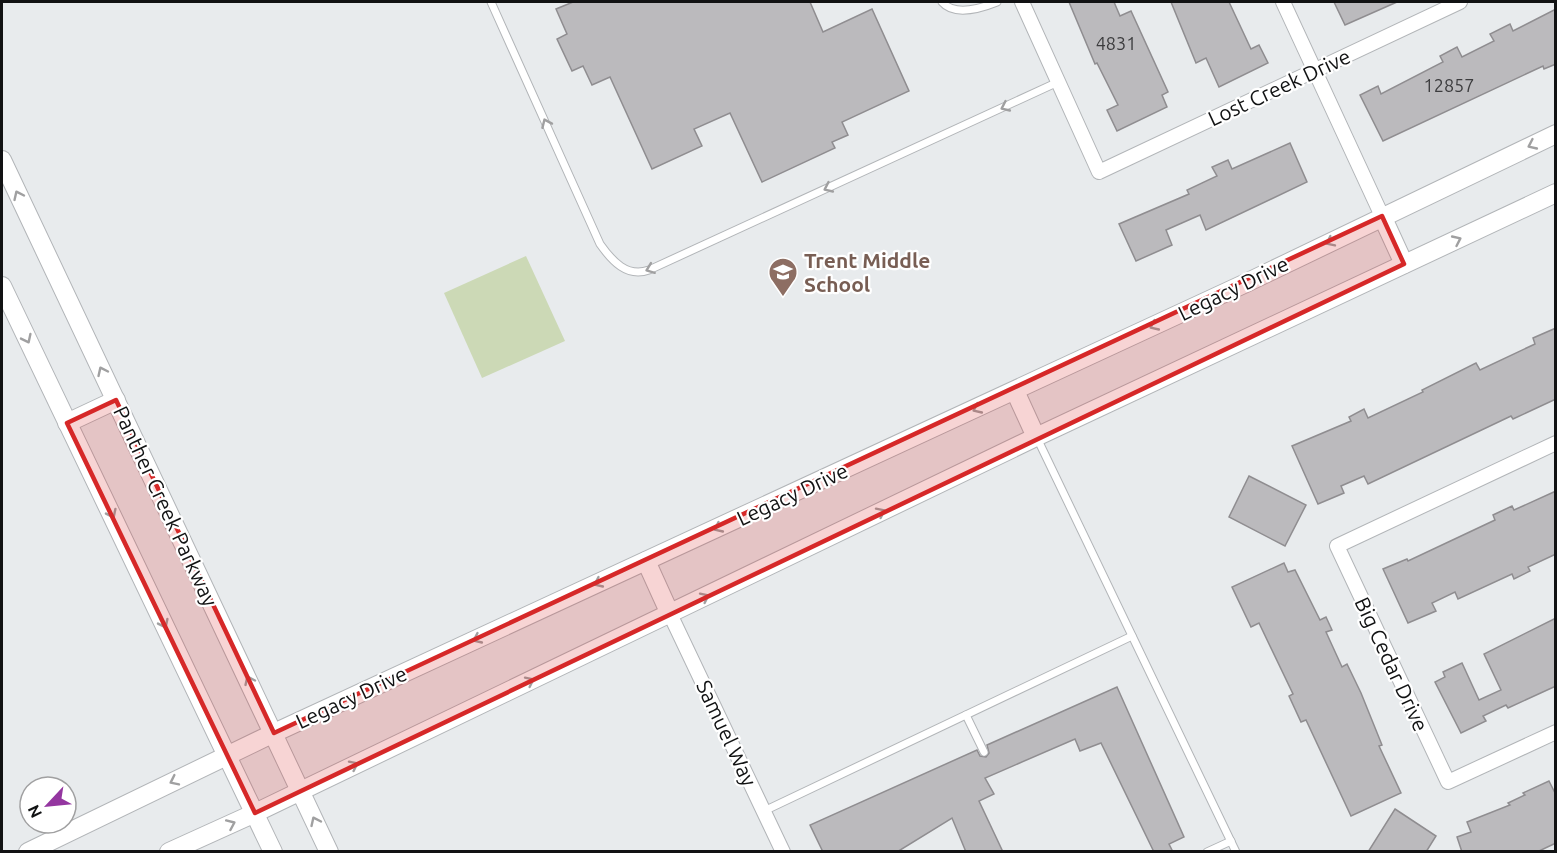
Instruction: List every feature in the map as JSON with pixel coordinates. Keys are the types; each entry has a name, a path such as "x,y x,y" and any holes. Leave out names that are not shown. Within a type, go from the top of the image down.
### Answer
{"main road":[{"name":"Legacy Drive","path":"28,852 227,755 1015,391 1556,134"},
{"name":"Panther Creek Parkway","path":"2,160 329,852"},
{"path":"169,852 255,813 1036,437 1556,193"},
{"path":"1382,216 1404,264"},
{"path":"2,286 273,852"},
{"path":"1015,391 1036,437"},
{"path":"67,423 116,400"},
{"path":"646,561 670,614"}],"street":[{"path":"1022,2 1058,82"},
{"path":"1284,2 1382,216"},
{"name":"Lost Creek Drive","path":"1058,82 1099,172 1460,2"},
{"name":"Big Cedar Drive","path":"1556,443 1337,546 1448,782 1556,732"},
{"name":"Samuel Way","path":"670,614 783,852"}],"lane":[{"path":"491,2 600,244 620,267 631,272 650,270 1058,82"},
{"path":"942,2 946,6 961,10 983,8 997,2"},
{"path":"1036,437 1236,852"},
{"path":"764,811 1132,636"},
{"path":"966,715 984,752"},
{"path":"1207,852 1231,841"}],"highlighted area":[{"path":"1382,216 1404,264 255,813 67,423 116,400 274,733"}],"green space":[{"path":"526,256 565,341 482,378 444,293"}],"building":[{"path":"573,2 810,2 823,32 872,9 909,91 842,122 848,135 832,142 835,148 762,182 730,113 694,129 702,146 652,169 610,77 592,85 583,66 572,71 557,39 567,34 556,9"},
{"path":"1069,2 1114,2 1120,16 1131,11 1168,92 1162,95 1167,107 1117,131 1107,110 1118,105 1097,63 1095,64"},
{"path":"1171,2 1229,2 1251,49 1259,45 1268,63 1219,87 1206,58 1196,63"},
{"path":"1334,2 1397,2 1345,25"},
{"path":"1556,9 1556,64 1544,69 1543,66 1383,141 1360,95 1378,86 1381,94 1443,62 1440,56 1457,47 1462,57 1494,41 1490,34 1510,24 1513,31"},
{"path":"1290,143 1307,182 1206,230 1200,215 1166,230 1172,245 1136,261 1119,224 1189,194 1187,190 1217,176 1212,167 1228,160 1232,169"},
{"path":"1556,328 1556,399 1513,419 1511,416 1368,484 1364,476 1341,486 1344,493 1318,504 1292,446 1351,421 1349,417 1364,409 1368,418 1476,363 1480,370 1535,344 1533,338"},
{"path":"1249,476 1306,505 1285,546 1229,517"},
{"path":"1556,491 1556,554 1528,567 1530,571 1514,579 1512,574 1458,599 1455,592 1432,603 1436,611 1408,623 1383,569 1407,559 1408,561 1495,520 1493,515 1512,506 1514,510"},
{"path":"1284,563 1288,572 1295,570 1320,620 1326,617 1332,630 1326,632 1342,667 1347,664 1361,693 1382,745 1379,746 1401,793 1351,816 1306,720 1301,722 1289,696 1293,694 1259,623 1251,627 1232,587"},
{"path":"1556,618 1556,686 1508,708 1506,705 1483,716 1486,721 1461,733 1435,682 1445,677 1443,672 1462,663 1479,700 1501,690 1484,654"},
{"path":"1117,687 1184,837 1169,844 1173,852 1154,852 1101,743 1080,751 1075,739 985,778 994,794 979,801 1003,852 966,852 952,818 897,852 823,852 810,825 977,750 980,756 986,757 989,753 987,745"},
{"path":"1549,781 1556,795 1556,843 1537,852 1462,852 1457,837 1471,832 1467,822 1510,805 1508,803 1525,795 1523,793"},
{"path":"1395,809 1436,836 1426,852 1368,852"}],"place":[{"name":"Trent Middle School","path":"783,298"}]}
